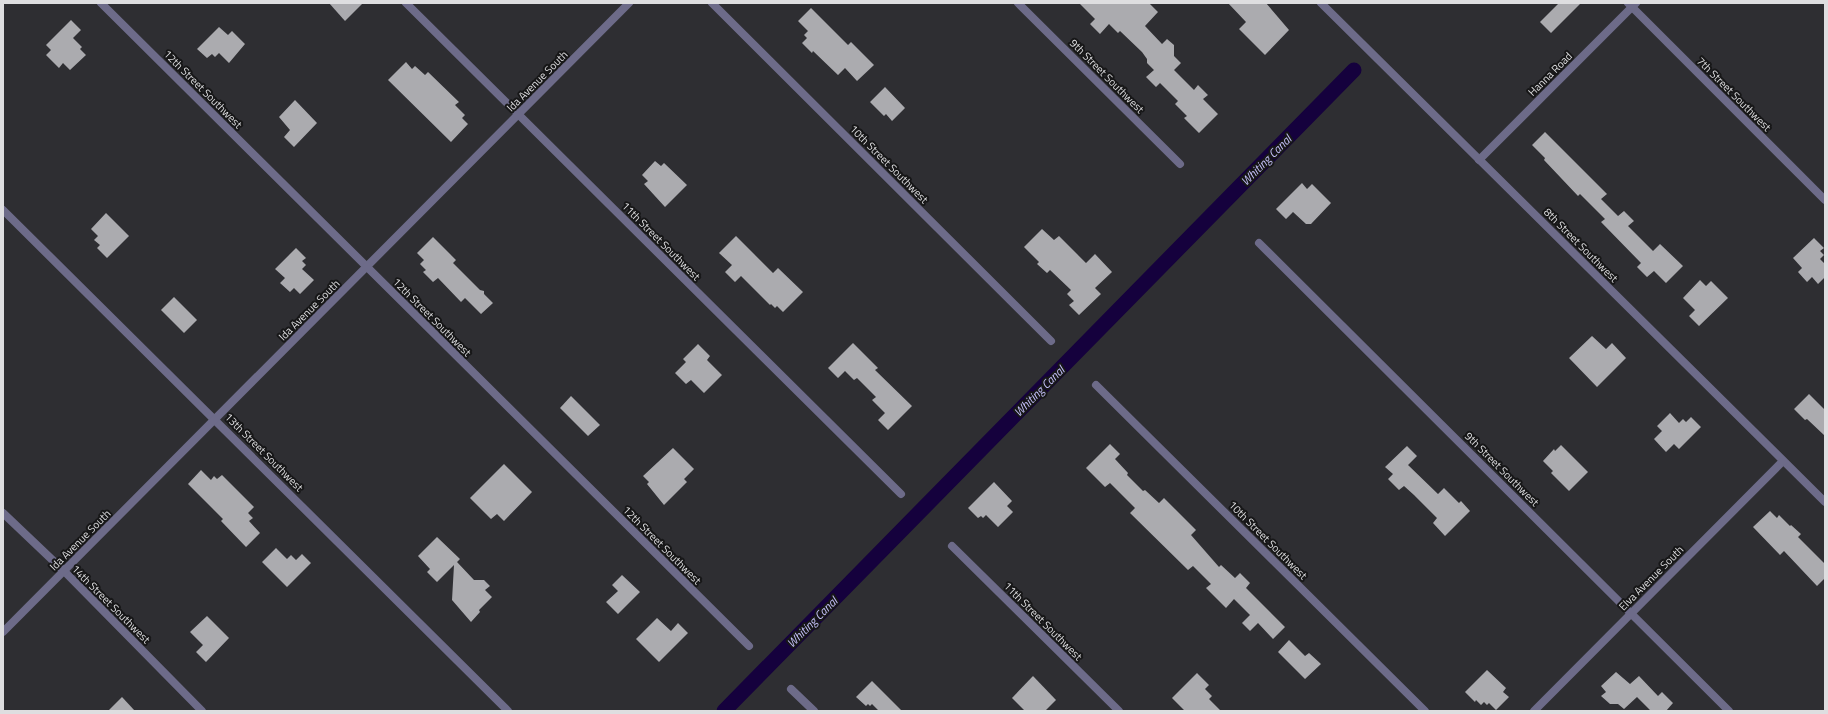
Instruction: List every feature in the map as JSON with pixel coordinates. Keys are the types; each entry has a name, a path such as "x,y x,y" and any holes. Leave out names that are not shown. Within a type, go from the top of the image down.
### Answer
{"street":[{"name":"12th Street Southwest","path":"101,3 749,646"},
{"name":"11th Street Southwest","path":"406,3 901,494"},
{"name":"Ida Avenue South","path":"3,632 367,268 629,3"},
{"name":"10th Street Southwest","path":"712,3 1051,341"},
{"name":"9th Street Southwest","path":"1018,3 1180,164"},
{"name":"8th Street Southwest","path":"1322,3 1825,502"},
{"name":"Hanna Road","path":"1479,160 1632,4"},
{"name":"7th Street Southwest","path":"1632,4 1825,200"},
{"name":"13th Street Southwest","path":"3,210 508,711"},
{"name":"9th Street Southwest","path":"1259,243 1729,711"},
{"name":"10th Street Southwest","path":"1096,385 1424,711"},
{"name":"Elva Avenue South","path":"1534,711 1783,461"},
{"name":"14th Street Southwest","path":"3,513 64,571 202,711"},
{"name":"11th Street Southwest","path":"952,546 1119,711"},
{"path":"791,689 814,711"}],"building":[{"path":"329,3 363,3 345,21"},
{"path":"1079,3 1149,3 1158,12 1145,26 1162,44 1167,39 1174,45 1174,56 1181,63 1174,70 1194,90 1198,85 1208,95 1203,99 1218,114 1199,133 1184,118 1187,116 1175,104 1178,101 1160,83 1156,87 1146,77 1154,70 1147,63 1147,59 1142,52 1120,31 1118,33 1109,24 1100,34 1090,24 1095,19"},
{"path":"1228,3 1266,3 1289,30 1265,55 1239,29 1246,22"},
{"path":"1559,3 1581,3 1551,33 1540,22"},
{"path":"811,8 848,45 851,42 874,65 857,81 845,68 838,75 813,51 812,53 802,43 807,38 804,35 808,31 798,21"},
{"path":"71,20 81,30 73,38 82,47 80,49 86,55 70,70 63,63 59,68 46,55 51,50 46,45"},
{"path":"219,27 228,35 232,31 245,44 229,63 219,53 215,57 212,54 207,58 197,49"},
{"path":"406,62 412,69 415,66 425,75 428,72 459,102 455,105 465,115 462,118 468,124 451,142 388,80"},
{"path":"885,87 905,108 892,121 886,114 884,116 870,102"},
{"path":"295,100 317,123 294,147 284,137 290,130 279,117"},
{"path":"1545,132 1607,194 1601,199 1618,216 1624,211 1634,221 1628,226 1653,251 1660,244 1683,266 1666,283 1654,271 1647,277 1637,267 1641,263 1601,222 1605,219 1580,194 1578,196 1544,160 1545,158 1532,145"},
{"path":"655,161 661,166 664,163 687,185 665,207 644,184 648,181 642,175"},
{"path":"1302,183 1307,189 1312,184 1331,203 1311,224 1306,224 1293,212 1286,219 1276,209"},
{"path":"106,213 129,236 107,258 97,248 100,245 94,240 98,236 91,229"},
{"path":"1042,229 1054,240 1059,236 1086,263 1095,254 1112,272 1095,288 1101,294 1079,315 1069,305 1074,301 1067,294 1071,290 1050,270 1047,273 1037,264 1039,262 1024,247"},
{"path":"736,236 773,273 778,268 803,292 783,312 777,306 775,308 771,304 770,305 741,276 735,282 725,272 732,265 719,253"},
{"path":"433,237 456,260 453,263 480,290 484,291 484,294 493,303 481,314 465,298 461,302 438,278 433,282 423,272 426,270 420,264 424,260 417,253"},
{"path":"1814,238 1824,248 1820,251 1824,255 1820,259 1825,264 1825,277 1818,284 1812,277 1807,282 1798,272 1802,268 1793,258"},
{"path":"296,248 306,258 302,261 306,265 302,269 314,280 300,294 294,288 290,292 280,283 285,278 275,269"},
{"path":"1700,280 1706,286 1711,281 1728,298 1699,326 1689,316 1695,310 1683,298"},
{"path":"174,297 197,320 184,333 161,310"},
{"path":"1592,336 1606,349 1612,343 1626,358 1597,387 1569,358"},
{"path":"853,343 878,368 875,370 912,406 888,430 878,420 885,413 872,400 876,397 857,378 854,380 845,371 838,378 828,368"},
{"path":"698,344 710,356 707,360 722,375 704,393 691,380 686,384 675,373 686,362 683,359"},
{"path":"1809,394 1825,410 1825,436 1794,409"},
{"path":"571,396 600,425 588,436 560,408"},
{"path":"1670,413 1679,423 1683,419 1686,422 1691,417 1701,427 1679,449 1674,444 1666,452 1654,439 1662,431 1657,426"},
{"path":"1110,444 1120,454 1115,459 1128,473 1127,475 1143,491 1145,490 1159,503 1164,498 1196,530 1191,535 1219,567 1221,565 1235,578 1240,573 1250,583 1246,588 1285,627 1273,639 1258,623 1250,631 1242,623 1250,615 1234,599 1226,608 1206,588 1211,584 1193,566 1188,570 1130,513 1135,508 1110,483 1105,487 1086,468"},
{"path":"1561,445 1588,472 1569,491 1551,473 1553,471 1543,461 1554,449 1555,451"},
{"path":"1407,446 1417,456 1408,465 1438,494 1444,488 1459,503 1461,501 1470,511 1445,536 1433,523 1437,518 1414,495 1404,486 1399,490 1388,479 1393,474 1385,467"},
{"path":"673,448 694,469 684,479 687,482 664,505 647,484 649,482 643,476"},
{"path":"504,464 532,492 504,521 497,514 491,519 470,498"},
{"path":"201,470 211,480 214,476 217,479 222,475 254,507 248,513 253,518 249,521 260,533 246,547 221,521 223,519 188,484"},
{"path":"994,482 1012,501 1007,506 1013,512 998,527 986,515 983,518 981,516 978,518 968,508"},
{"path":"1770,511 1777,518 1779,515 1801,534 1798,537 1825,564 1825,578 1817,586 1784,551 1780,555 1753,527"},
{"path":"437,537 460,559 457,562 474,580 484,580 490,586 485,590 492,597 479,610 480,612 471,622 452,600 454,565 437,582 427,572 430,569 418,556"},
{"path":"276,548 287,559 291,555 296,560 302,554 311,563 287,587 262,562"},
{"path":"622,575 640,592 618,614 606,602 618,591 612,585"},
{"path":"207,616 229,638 206,662 196,652 203,645 190,632"},
{"path":"657,618 671,631 678,623 688,633 659,662 636,639"},
{"path":"1289,640 1305,656 1309,653 1321,664 1305,679 1278,652"},
{"path":"1487,670 1506,688 1503,692 1509,697 1496,710 1489,703 1487,705 1484,702 1481,705 1476,700 1475,702 1465,692"},
{"path":"1616,672 1630,684 1639,676 1658,696 1662,692 1673,703 1666,711 1651,711 1637,697 1624,709 1618,704 1610,704 1601,696 1606,692 1601,686"},
{"path":"1197,673 1209,685 1205,689 1212,696 1209,699 1221,711 1185,711 1172,698"},
{"path":"1033,676 1056,700 1045,711 1025,711 1012,698"},
{"path":"872,681 902,711 879,711 872,704 870,706 868,704 866,706 856,697"},
{"path":"122,697 135,711 108,711"}],"waterway":[{"name":"Whiting Canal","path":"724,711 1354,70"}]}
